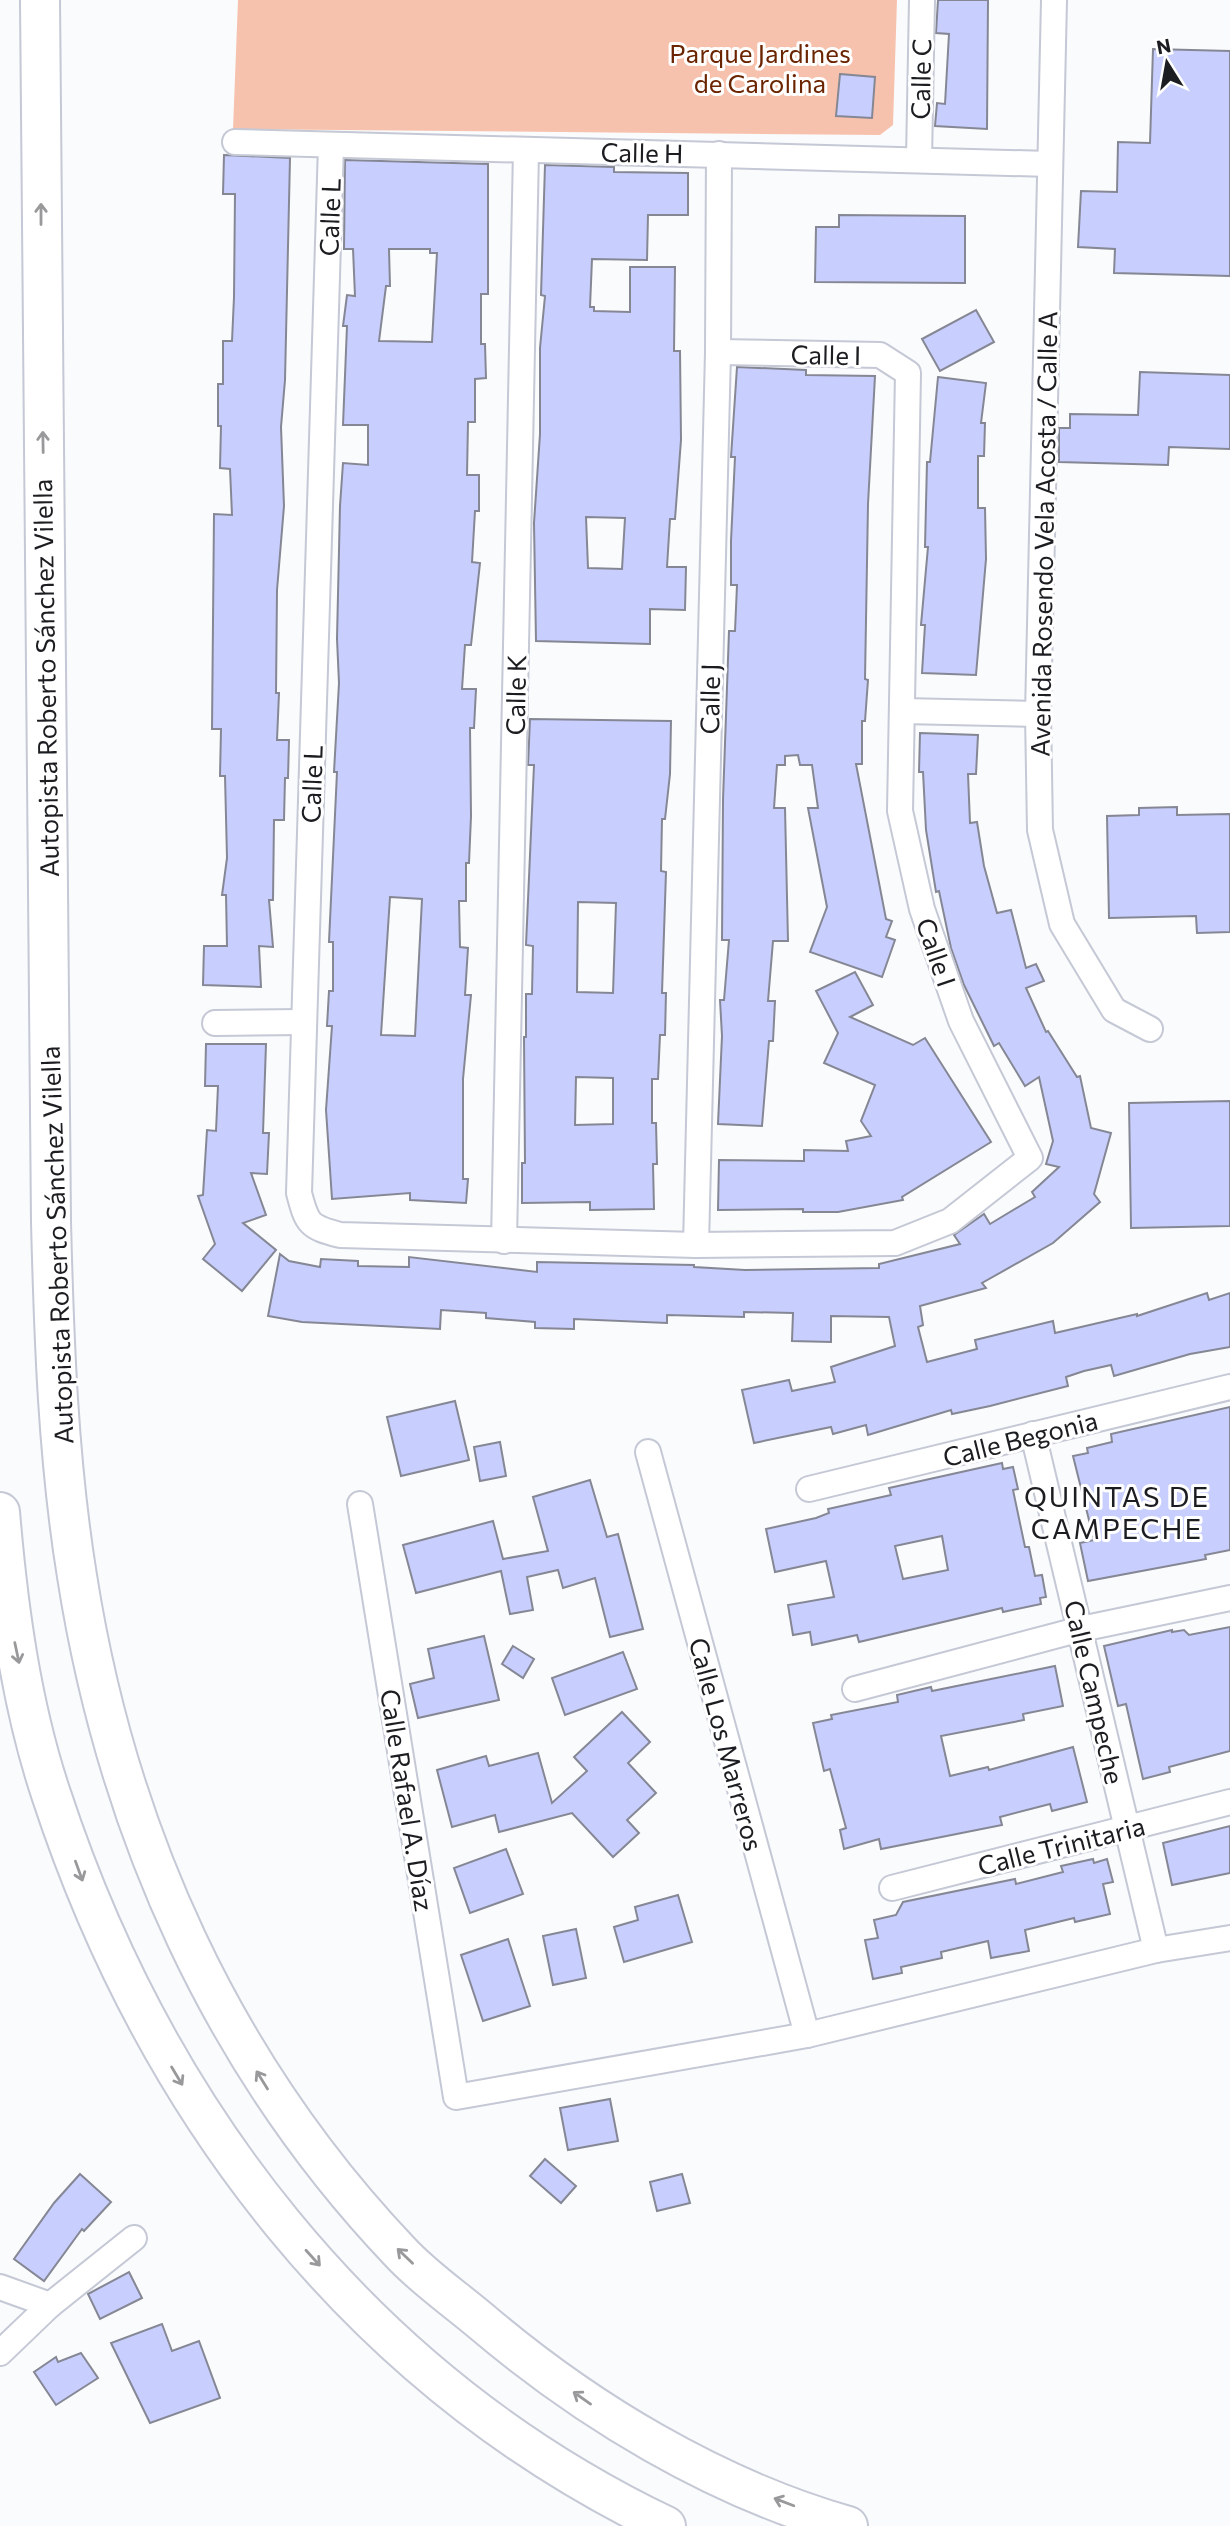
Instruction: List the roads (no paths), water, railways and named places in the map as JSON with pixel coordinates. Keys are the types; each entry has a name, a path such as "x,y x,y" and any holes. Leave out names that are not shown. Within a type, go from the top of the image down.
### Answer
{"highway":[{"name":"Autopista Roberto Sánchez Vilella","path":"40,0 50,1208 55,1373 77,1578 123,1772 175,1916 230,2028 272,2095 334,2178 404,2256 522,2356 596,2407 730,2481 848,2526"},
{"path":"0,1512 13,1634 50,1792 94,1915 139,2009 179,2080 268,2208 376,2325 437,2378 506,2430 573,2475 666,2526"}],"street":[{"name":"Calle C","path":"919,159 922,0"},
{"name":"Avenida Rosendo Vela Acosta / Calle A","path":"1054,0 1038,714 1041,830 1062,924 1114,1010 1150,1029"},
{"name":"Calle H","path":"234,142 1050,164"},
{"name":"Calle L","path":"331,145 299,1193 306,1220 319,1230 340,1235 503,1241"},
{"name":"Calle K","path":"503,1241 526,150"},
{"name":"Calle J","path":"696,1245 718,352 719,154"},
{"name":"Calle I","path":"503,1241 696,1245 895,1243 950,1222 1030,1158 961,1021 922,909 900,811 908,373 880,355 718,352"},
{"path":"902,711 1038,714"},
{"path":"215,1023 303,1022"},
{"name":"Calle Begonia","path":"809,1489 1230,1387"},
{"name":"Calle Campeche","path":"1033,1434 1156,1950"},
{"name":"Calle Los Marreros","path":"648,1452 807,2035"},
{"name":"Calle Rafael A. Díaz","path":"360,1504 456,2097 807,2035"},
{"path":"855,1689 1081,1629 1230,1598"},
{"name":"Calle Trinitaria","path":"892,1888 1230,1802"},
{"path":"807,2035 1156,1950 1230,1938"},
{"path":"0,2353 50,2305 134,2238"},
{"path":"0,2287 50,2305"}],"district":[{"name":"QUINTAS DE CAMPECHE","path":"1117,1512"}],"park label":[{"name":"Parque Jardines de Carolina","path":"760,67"}]}
